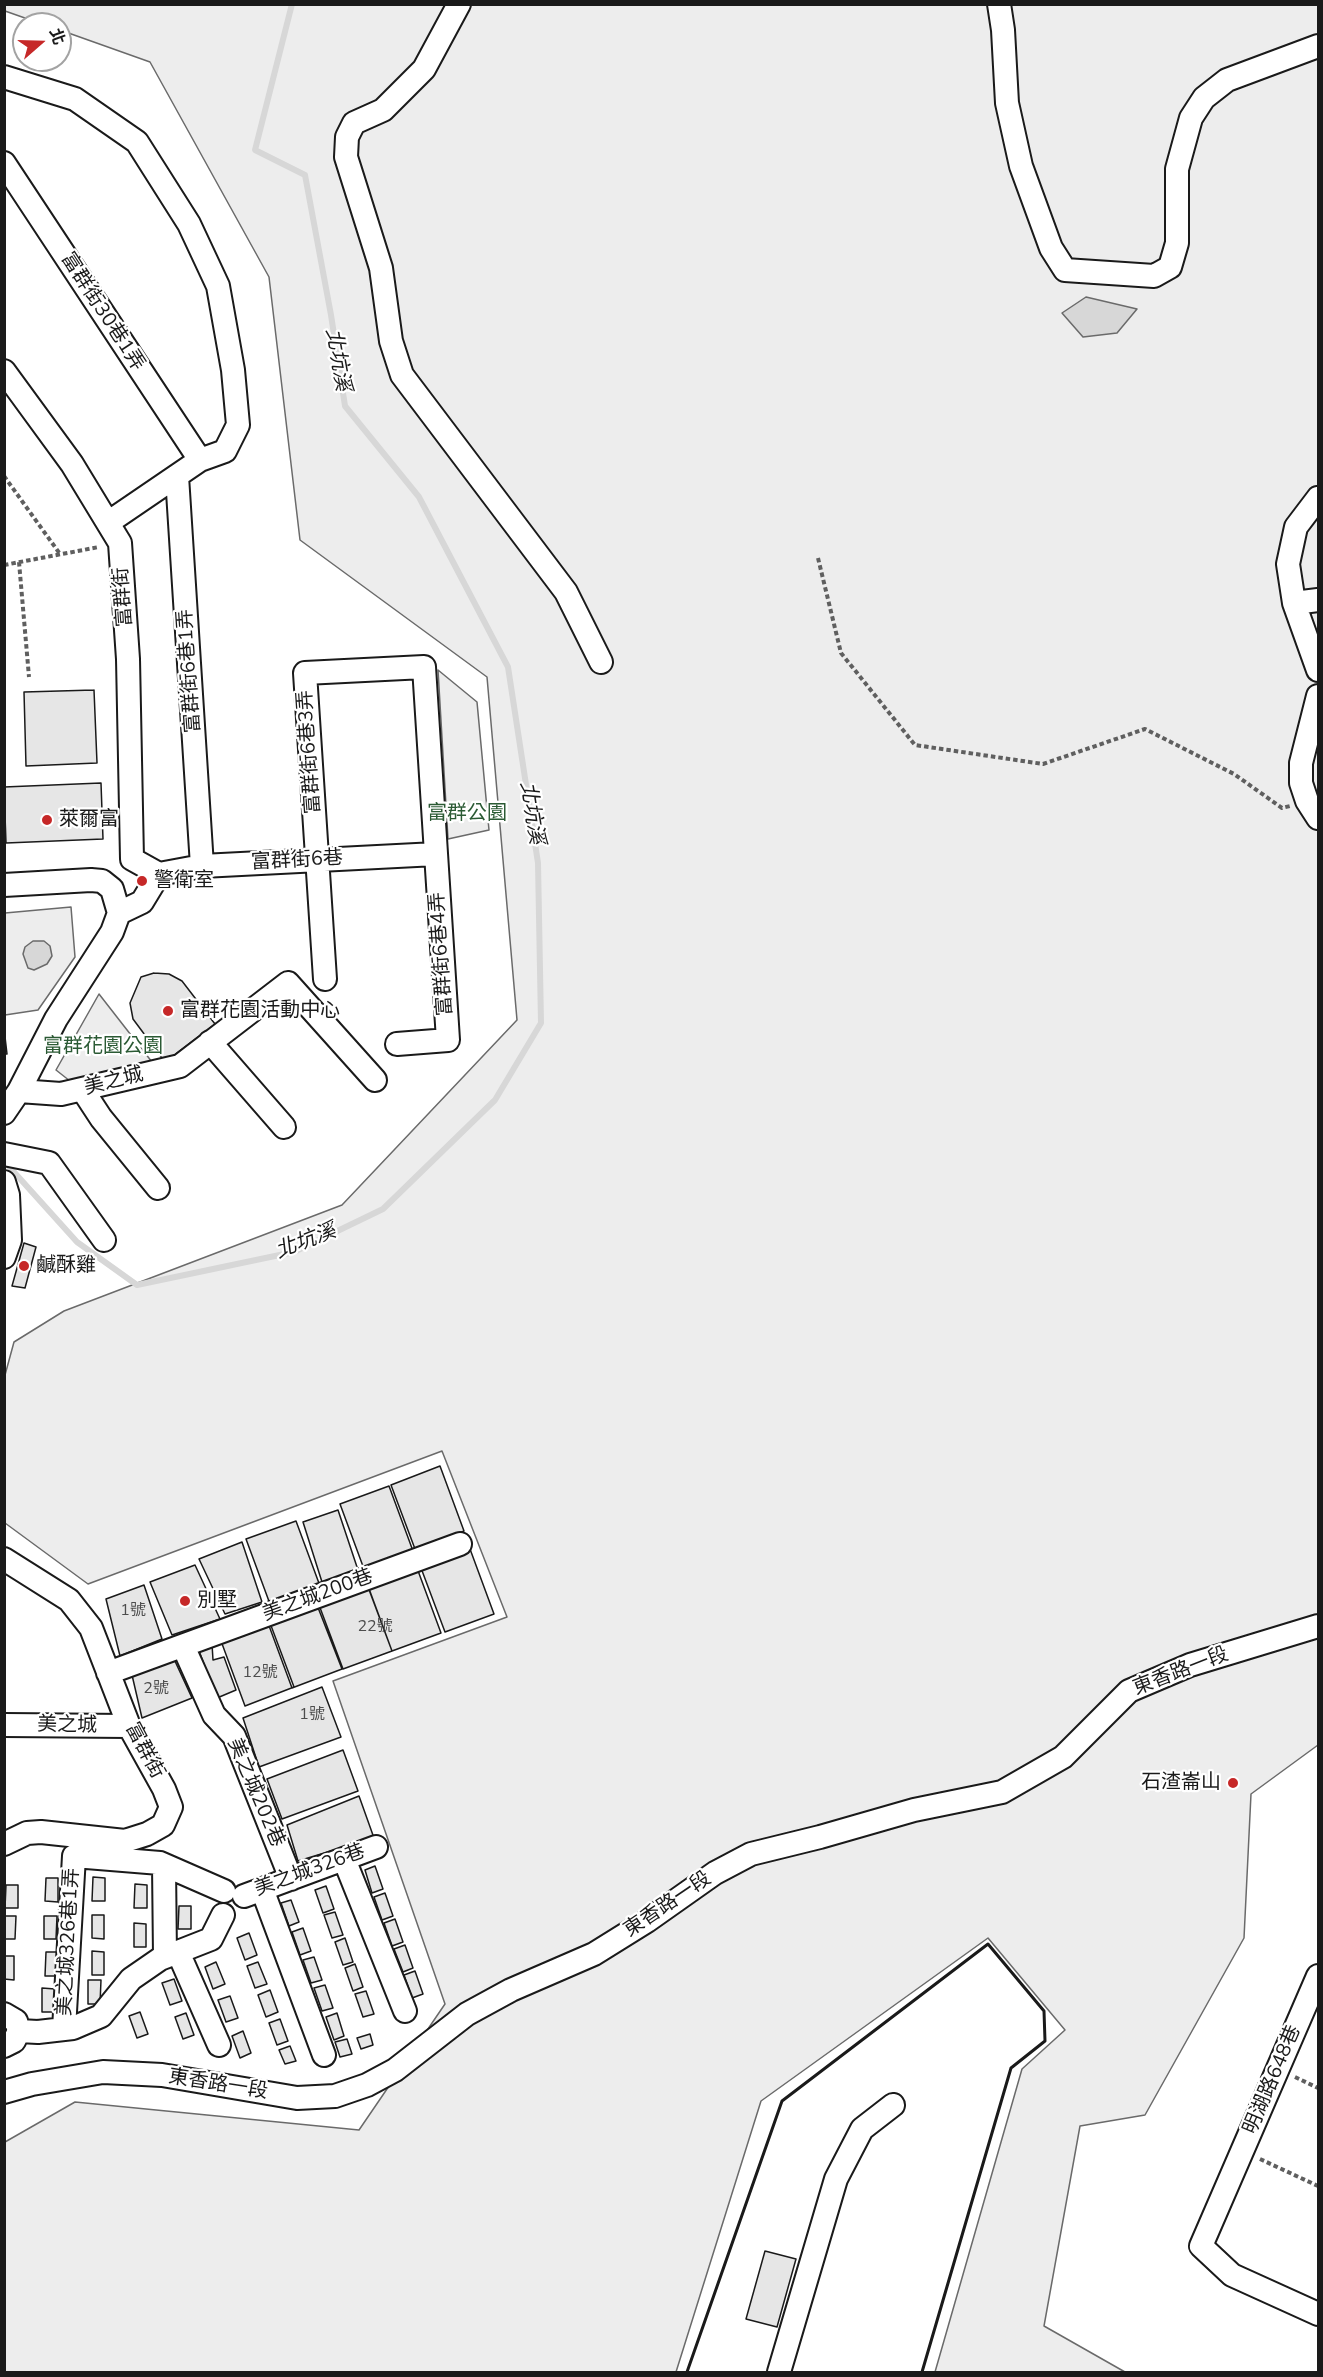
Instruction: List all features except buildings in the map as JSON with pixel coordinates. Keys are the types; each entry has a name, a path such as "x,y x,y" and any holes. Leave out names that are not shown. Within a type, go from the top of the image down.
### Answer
{"street":[{"path":"459,4 424,69 383,110 354,123 347,137 346,157 381,268 391,341 402,375 566,592 601,662"},
{"path":"999,4 1003,30 1007,103 1021,166 1051,248 1065,270 1154,276 1170,267 1177,243 1177,168 1191,118 1204,98 1227,80 1318,46"},
{"path":"4,77 75,99 137,142 189,224 218,286 233,370 238,425 225,452 201,460 109,522"},
{"name":"富群街30巷1弄","path":"4,163 201,460"},
{"name":"富群街","path":"4,371 72,464 120,543 128,658 132,859"},
{"name":"富群街6巷1弄","path":"177,476 202,866"},
{"path":"1318,498 1296,527 1288,564 1294,603 1318,670"},
{"path":"1294,603 1318,600"},
{"name":"富群街6巷3弄","path":"317,860 305,673 371,669 424,667 436,854"},
{"path":"1313,809 1301,783 1300,763 1318,696"},
{"name":"富群街6巷","path":"159,874 202,866 436,854"},
{"name":"富群街6巷4弄","path":"397,1044 448,1040 436,854"},
{"path":"111,889 132,859 159,874 142,902 119,913"},
{"path":"317,860 326,979"},
{"path":"4,885 91,879 102,881 111,889 119,913 112,932 56,1019 19,1091 4,1113"},
{"name":"美之城","path":"19,1091 61,1094 180,1066 288,983 375,1080"},
{"path":"210,1042 284,1127"},
{"path":"82,1089 101,1118 158,1188"},
{"path":"4,1154 49,1163 104,1240"},
{"path":"4,1182 8,1195 10,1240 4,1257"},
{"name":"美之城200巷","path":"108,1673 460,1544"},
{"name":"富群街","path":"4,1559 69,1600 91,1628 129,1726 164,1789 171,1807 163,1825 147,1834 124,1841 42,1832 27,1833 4,1844"},
{"name":"東香路一段","path":"4,2092 32,2084 103,2072 162,2075 297,2098 334,2096 367,2085 395,2070 466,2014 511,1990 594,1954 647,1921 715,1873 751,1854 914,1810 1002,1792 1063,1757 1129,1691 1190,1665 1318,1626"},
{"name":"美之城202巷","path":"183,1646 214,1715 234,1736 291,1879"},
{"name":"美之城","path":"4,1725 129,1726"},
{"name":"美之城326巷","path":"244,1892 291,1879 376,1847"},
{"name":"美之城326巷1弄","path":"64,2029 74,1856 164,1865"},
{"path":"344,1859 405,2011"},
{"path":"219,2045 171,1955 164,1865 244,1892 324,2055"},
{"path":"4,2014 16,2021 12,2039 38,2032 73,2028 101,2016 131,1979 171,1955 211,1939 223,1915 234,1918 239,1916 246,1907 244,1892"},
{"name":"明湖路648巷","path":"1318,1976 1201,2246 1232,2275 1318,2314"},
{"path":"779,2373 836,2179 862,2129 893,2105"}],"path":[{"path":"4,476 60,554"},
{"path":"4,565 120,543"},
{"path":"818,558 841,653 915,745 1043,764 1145,729 1234,774 1282,808 1313,809"},
{"path":"19,562 29,677"},
{"name":"明湖路648巷","path":"1243,2151 1318,2186"}],"shaded area":[{"path":"5,5 1318,5 1318,1745 1251,1794 1244,1938 1145,2115 1080,2126 1044,2326 1125,2372 935,2372 1022,2069 1065,2030 988,1938 761,2101 676,2372 5,2372 5,2142 75,2102 359,2130 445,2004 333,1681 507,1617 442,1451 88,1584 5,1523 5,1375 14,1342 64,1311 342,1205 517,1020 487,677 300,540 269,277 150,62 72,34 72,12 12,13 5,11"},
{"path":"1086,297 1137,309 1117,333 1083,337 1062,313"},
{"name":"富群公園","path":"438,670 477,702 489,830 448,839"},
{"path":"71,907 75,957 38,1010 5,1015 5,913"},
{"path":"33,941 44,941 50,946 52,956 47,964 34,970 28,968 23,954 25,947"},
{"name":"富群花園公園","path":"99,994 152,1062 75,1085 56,1070"}],"waterway":[{"name":"北坑溪","path":"5,1162 77,1242 137,1285 294,1252 383,1209 495,1100 541,1023 538,863 508,667 419,497 345,406 305,175 255,150 292,4"}],"wall":[{"path":"687,2372 782,2101 988,1944 1044,2011 1045,2041 1011,2068 922,2372"}],"place":[{"name":"萊爾富","path":"47,820"},
{"name":"警衛室","path":"142,881"},
{"name":"富群花園活動中心","path":"168,1011"},
{"name":"鹹酥雞","path":"24,1266"},
{"name":"別墅","path":"185,1601"},
{"name":"石渣崙山","path":"1233,1783"}]}
